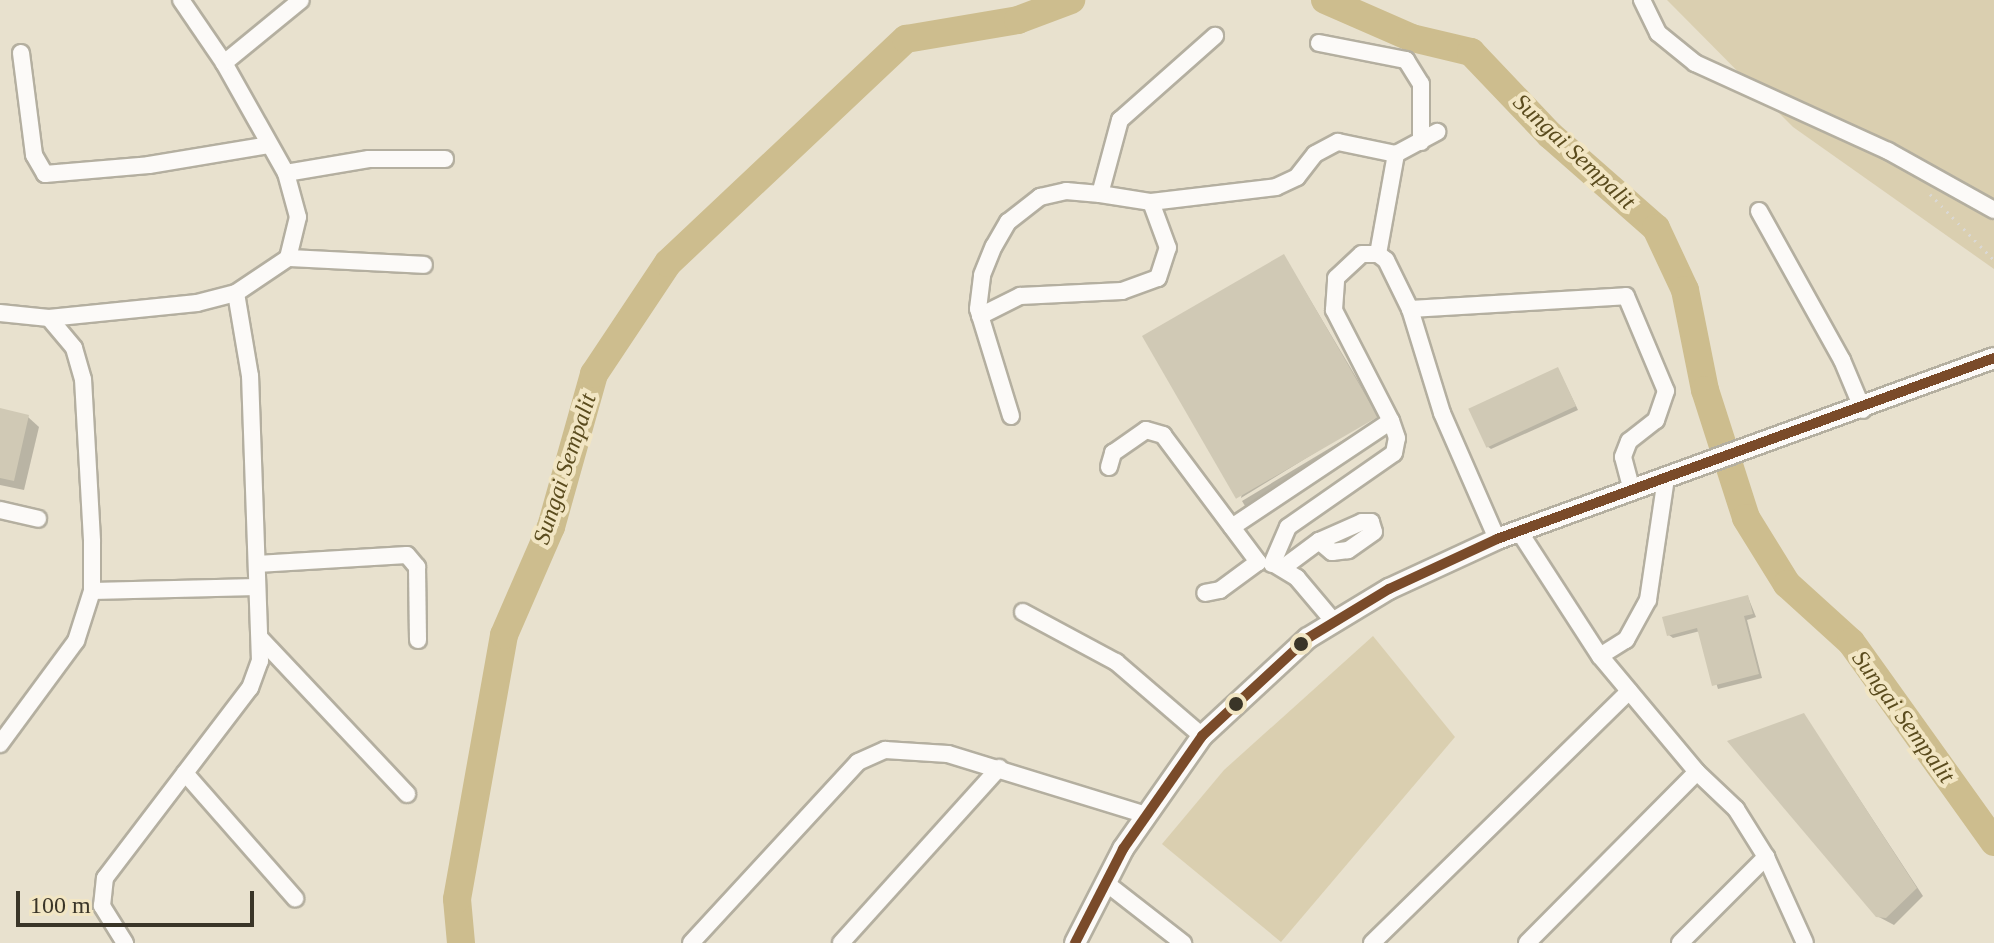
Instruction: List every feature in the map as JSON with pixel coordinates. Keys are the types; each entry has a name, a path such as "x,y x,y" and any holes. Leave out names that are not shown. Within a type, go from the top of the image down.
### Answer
{"main road":[{"path":"1075,943 1146,815 1202,736 1286,655 1335,623 1389,589 1497,539 1863,410 1994,358"}],"street":[{"path":"181,0 224,63 286,173 298,217 288,258"},
{"path":"224,63 301,0"},
{"path":"1642,0 1658,33 1695,63 1888,151 1994,210"},
{"path":"1100,194 1120,120 1215,36"},
{"path":"1319,43 1406,60 1421,84 1421,142"},
{"path":"21,53 34,155 45,174 149,165 268,145"},
{"path":"1011,416 980,316 982,275 1015,214 1053,194 1100,194 1151,202 1276,187 1297,177 1315,154 1338,142 1396,154 1437,132"},
{"path":"1378,254 1396,154"},
{"path":"286,173 369,159 445,159"},
{"path":"980,316 1020,296 1131,290 1158,278 1168,248 1151,202"},
{"path":"1759,211 1842,360 1863,410"},
{"path":"1271,564 1288,527 1394,453 1397,438 1391,421 1334,310 1336,278 1344,266 1362,254 1378,254 1386,260 1410,309 1442,413 1497,539"},
{"path":"0,313 49,318 197,303 236,293 288,258 424,265"},
{"path":"125,943 102,906 101,886 255,680 261,639 250,376 236,293"},
{"path":"1410,309 1626,296 1666,391 1656,420 1629,441 1623,457 1632,491"},
{"path":"0,744 65,660 85,622 92,591 83,379 74,348 49,318"},
{"path":"1232,527 1391,421"},
{"path":"1109,467 1113,453 1130,440 1146,430 1159,431 1232,527 1335,623"},
{"path":"1600,656 1626,640 1648,600 1666,478"},
{"path":"0,510 38,519"},
{"path":"1519,531 1600,656 1697,772 1736,809 1766,857 1805,943"},
{"path":"1205,593 1220,590 1319,541"},
{"path":"257,564 407,555 417,567 418,640"},
{"path":"92,591 257,587"},
{"path":"1023,612 1116,662 1202,736"},
{"path":"261,639 407,794"},
{"path":"1372,943 1629,691"},
{"path":"691,943 870,755 908,747 999,768 1146,815"},
{"path":"841,943 999,768"},
{"path":"1527,943 1697,772"},
{"path":"185,773 295,898"},
{"path":"1680,943 1766,857"},
{"path":"1106,883 1183,943"}],"path":[{"path":"1920,184 1994,260"}],"shaded area":[{"path":"1667,0 1994,0 1994,269 1793,127"},
{"path":"1373,636 1455,737 1281,942 1162,844 1224,770"}],"building":[{"path":"1284,254 1378,417 1236,499 1142,336"},
{"path":"1558,367 1576,406 1486,448 1468,409"},
{"path":"0,408 29,415 14,481 0,478"},
{"path":"1748,595 1753,614 1744,616 1759,674 1712,686 1697,628 1667,636 1662,617"},
{"path":"1804,713 1917,888 1886,918 1876,917 1727,741"}],"waterway":[{"name":"Sungai Sempalit","path":"461,943 457,899 504,635 551,527 594,374 668,263 906,39 1018,20 1071,0"},
{"name":"Sungai Sempalit","path":"1325,0 1412,38 1471,52 1550,135 1656,228 1685,290 1705,390 1746,518 1787,584 1851,642 1994,842"}],"transit line":[{"path":"1075,943 1123,849 1202,736 1308,638 1389,589 1497,539 1994,358"}]}
